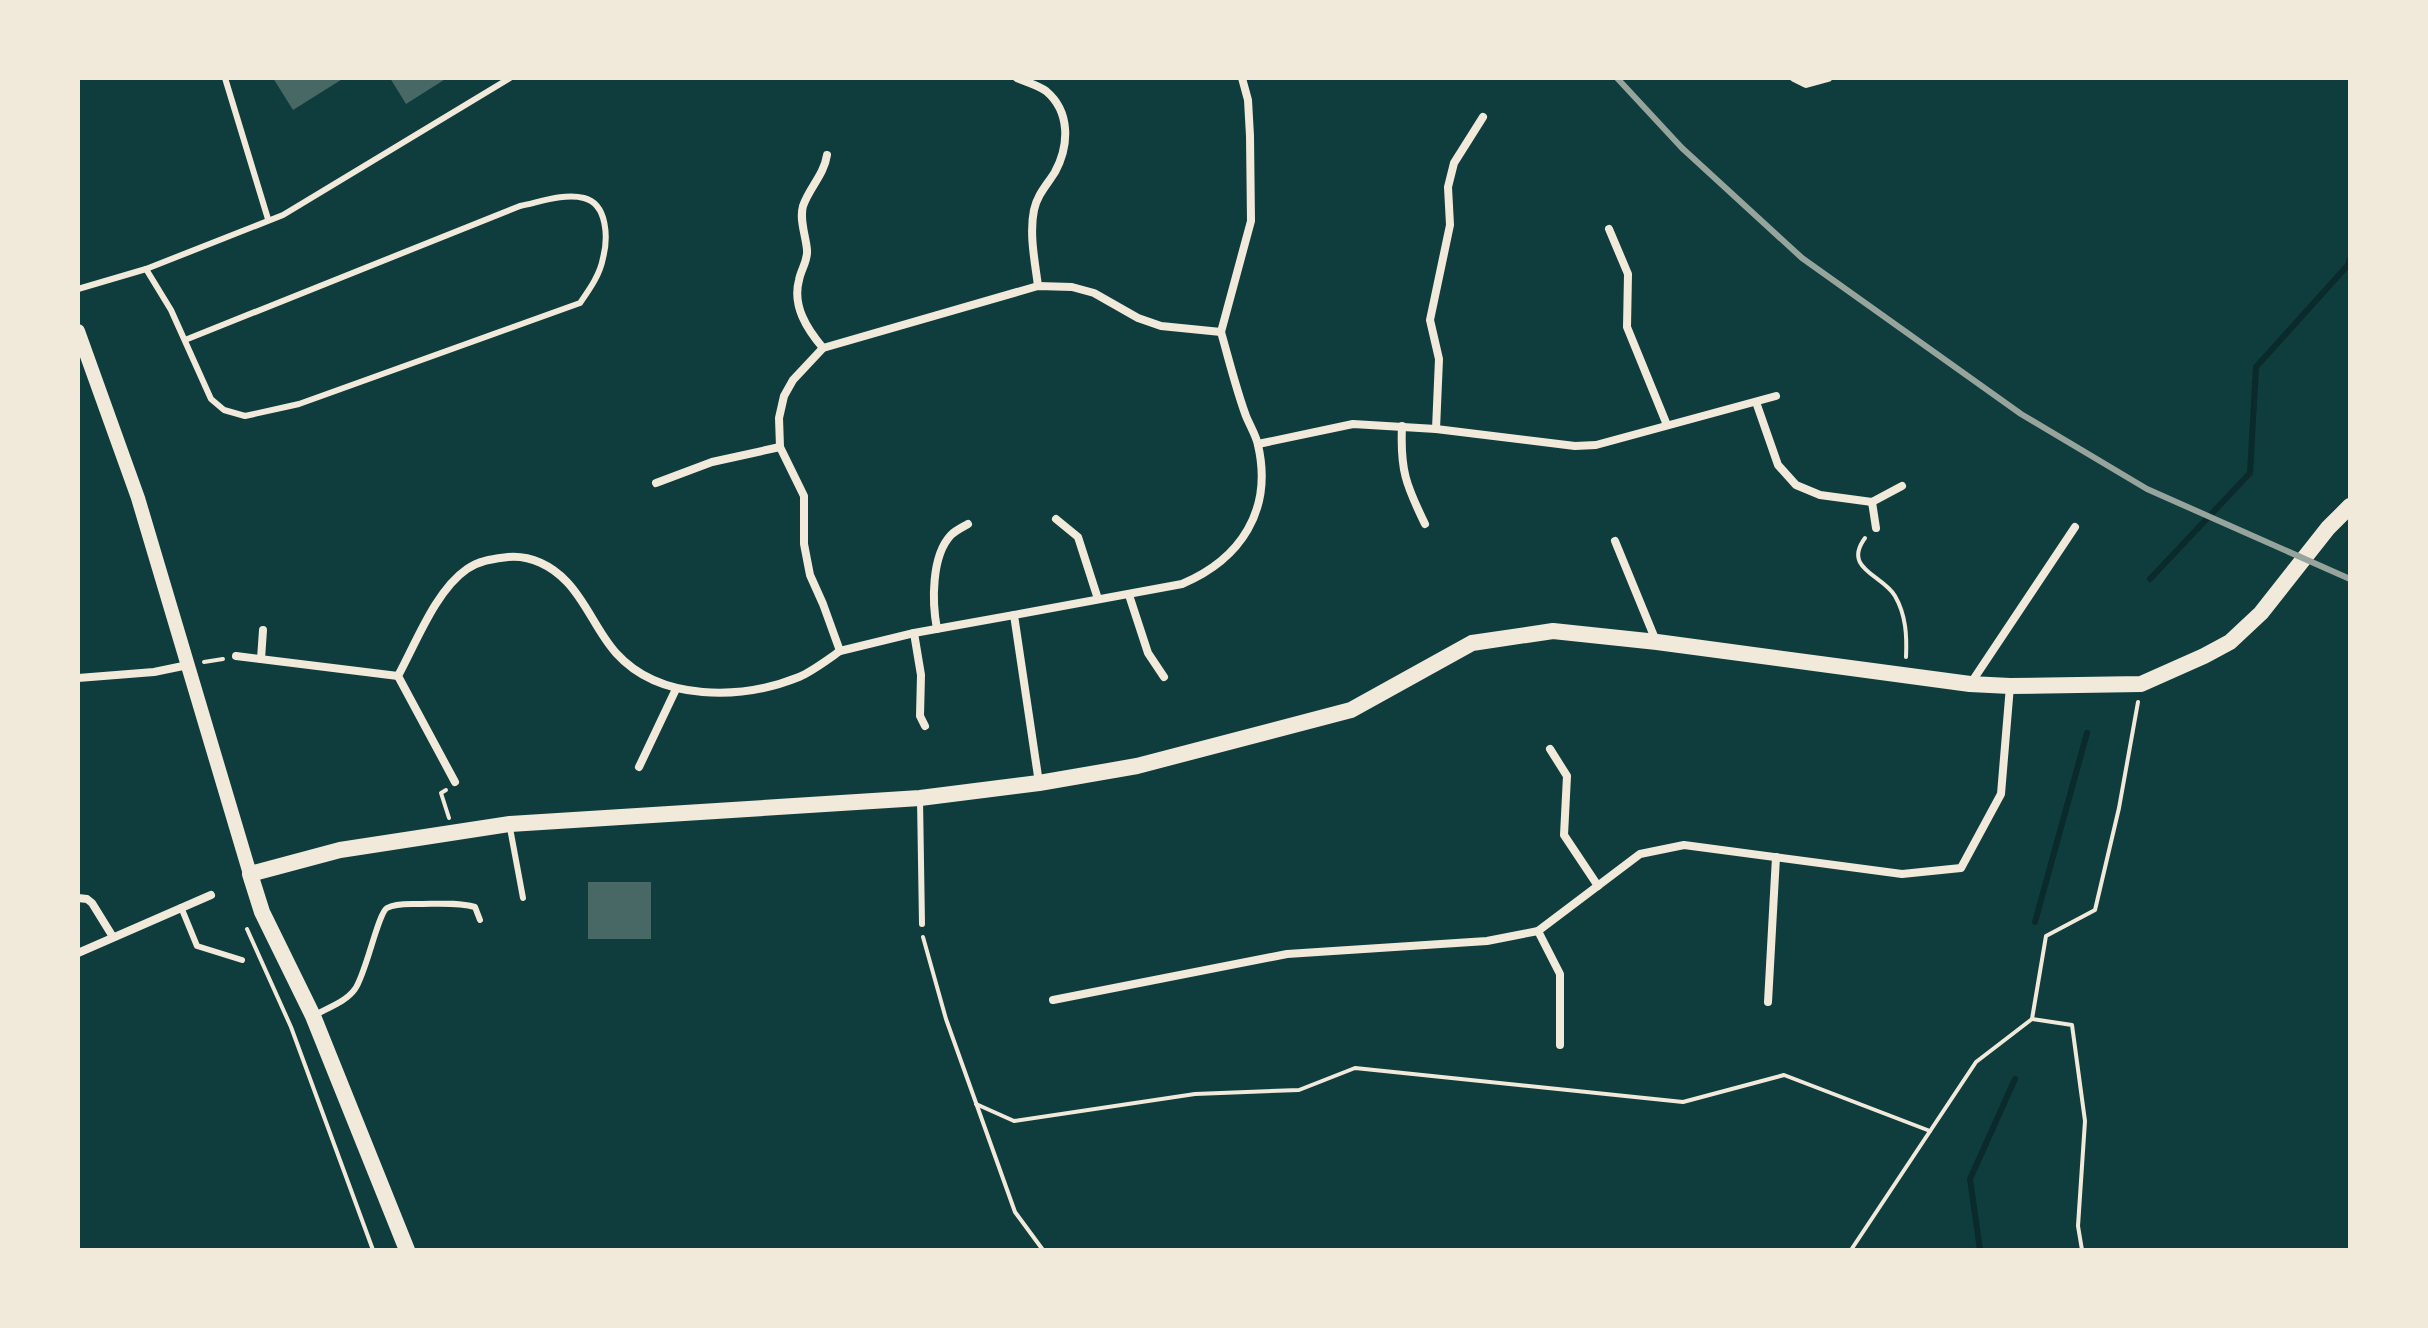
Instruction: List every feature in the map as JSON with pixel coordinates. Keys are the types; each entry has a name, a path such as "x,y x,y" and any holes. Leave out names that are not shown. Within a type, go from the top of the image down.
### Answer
{"main road":[{"path":"407,1250 313,1016 262,912 250,874 340,850 510,824 920,798 1039,783 1137,766 1351,710 1472,643 1553,631 1970,684 2141,684 2230,642 2261,613 2328,528 2350,506"}],"street":[{"path":"1017,78 1046,91 1065,122 1067,137 1055,172 1042,189 1034,210 1033,238 1038,286"},
{"path":"398,676 447,588 467,569 486,560 513,557 533,560 554,570 578,595 617,654 644,675 676,689 707,693 768,687 802,676 840,651 914,633 1182,584 1199,577 1226,558 1238,546 1254,518 1262,482 1258,444 1246,417 1221,332 1251,221 1248,100 1242,78"},
{"path":"1794,78 1806,84 1828,78"},
{"path":"1436,429 1439,359 1430,320 1450,225 1448,187 1454,163 1483,117"},
{"path":"823,348 807,329 798,306 797,285 807,252 803,206 822,174 827,155"},
{"path":"1609,229 1628,274 1627,327 1667,425"},
{"path":"840,651 810,575 804,544 804,496 780,447 779,418 784,396 804,365 823,348 1038,286 1072,287 1094,293 1138,318 1161,326 1221,332"},
{"path":"78,331 138,498 250,874"},
{"path":"1258,444 1353,424 1436,429 1575,446 1596,445 1776,396"},
{"path":"1756,402 1778,465 1796,485 1820,495 1872,502 1902,486"},
{"path":"1402,426 1403,476 1425,524"},
{"path":"656,483 712,462 780,447"},
{"path":"1872,502 1876,528"},
{"path":"1056,519 1078,537 1098,599"},
{"path":"937,629 933,593 943,548 952,534 968,524"},
{"path":"1970,684 2075,527"},
{"path":"1615,541 1657,642"},
{"path":"1129,595 1148,653 1164,677"},
{"path":"1014,615 1039,783"},
{"path":"261,659 263,630"},
{"path":"914,633 921,675 920,716 925,726"},
{"path":"236,656 398,676"},
{"path":"78,678 154,672 190,665"},
{"path":"398,676 455,782"},
{"path":"1053,1000 1287,954 1487,941 1538,931 1640,854 1684,845 1902,874 1961,868 2001,794 2010,686"},
{"path":"639,767 676,689"},
{"path":"1550,749 1567,776 1564,835 1598,886"},
{"path":"1768,1002 1776,857"},
{"path":"78,953 211,895"},
{"path":"78,898 92,903 113,937"},
{"path":"1538,931 1560,974 1560,1045"}],"lane":[{"path":"225,78 268,219"},
{"path":"78,289 146,269 283,215 510,78"},
{"path":"146,269 171,310 211,399 224,410 245,416 299,404 580,303 592,286 603,259 605,222 596,205 584,198 564,197 520,206 185,340"},
{"path":"920,798 922,924"},
{"path":"510,824 523,898"},
{"path":"313,1016 346,998 356,988 375,940 380,915 386,908 401,904 464,904 475,907 480,920"},
{"path":"181,907 197,946 242,960"}],"path":[{"path":"1876,528 1861,544 1859,560 1892,591 1900,607 1907,639 1904,675"},
{"path":"190,665 236,656"},
{"path":"1851,1250 1976,1062 2032,1019 2046,936 2095,910 2119,808 2141,684"},
{"path":"454,831 441,793 455,782"},
{"path":"262,912 243,920 291,1027 373,1250"},
{"path":"922,924 922,935 946,1019 1015,1212 1043,1250"},
{"path":"2032,1019 2072,1025 2085,1121 2078,1226 2082,1250"},
{"path":"976,1104 1014,1121 1195,1094 1299,1090 1355,1068 1683,1102 1784,1075 1930,1131"}],"building":[{"path":"273,78 344,78 293,110"},
{"path":"390,78 447,78 406,104"},
{"path":"588,882 651,882 651,939 588,939"}],"waterway":[{"path":"2150,579 2250,473 2256,367 2348,265 2350,259"},
{"path":"2035,922 2087,733"},
{"path":"1980,1250 1970,1179 2015,1079"}],"railway":[{"path":"1617,78 1682,148 1802,258 2021,414 2147,489 2350,579"}]}
